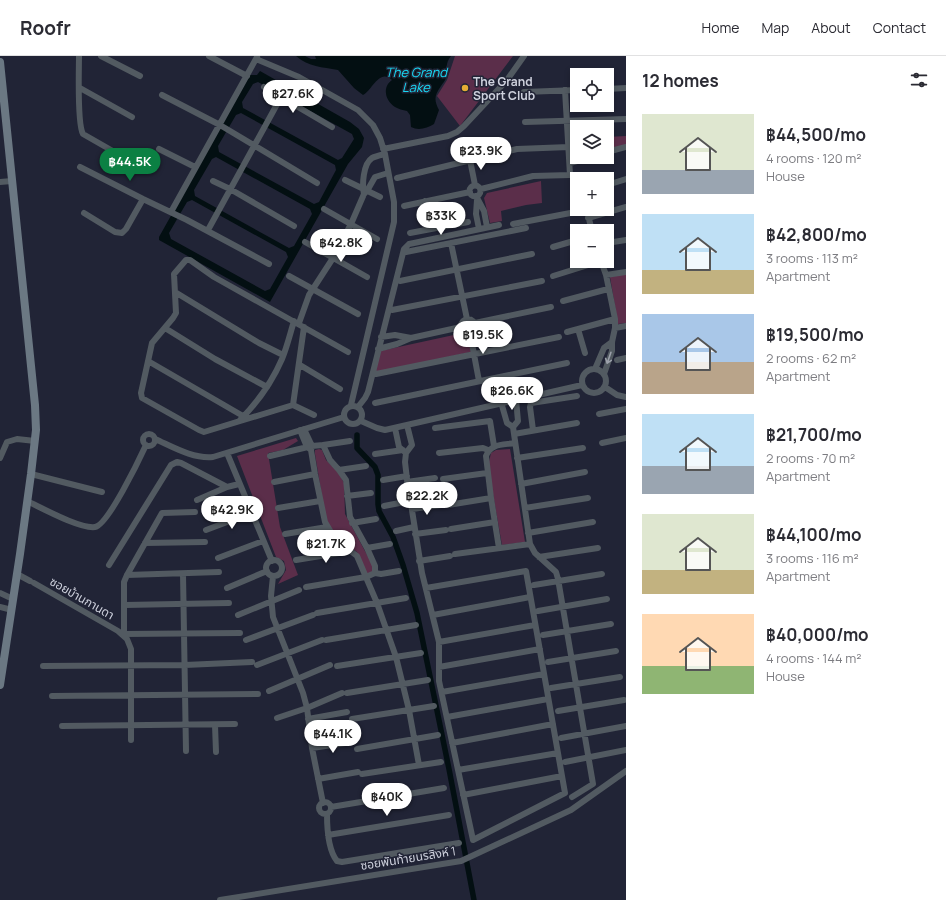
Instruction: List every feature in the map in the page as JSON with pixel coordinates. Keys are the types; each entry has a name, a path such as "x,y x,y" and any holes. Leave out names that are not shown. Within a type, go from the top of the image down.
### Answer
{"street":[{"path":"79,56 81,131 83,134 125,158"},
{"path":"101,56 140,76"},
{"path":"209,56 247,76"},
{"path":"364,191 365,171 368,162 373,157 384,152 448,136 456,132 464,126 507,80 524,56"},
{"path":"171,212 257,58 299,77 358,110 374,125 384,152 394,202 394,222 351,405 344,411 344,417 347,422 353,424 361,420 363,413 358,407 351,405"},
{"path":"0,62 36,430 12,610 4,637 0,685"},
{"path":"264,87 332,127"},
{"path":"80,88 132,117"},
{"path":"614,89 626,88"},
{"path":"565,90 570,163"},
{"path":"524,92 570,90"},
{"path":"162,95 229,130 317,183"},
{"path":"208,230 281,97"},
{"path":"525,122 626,119"},
{"path":"397,178 519,148 569,147"},
{"path":"614,150 626,147"},
{"path":"159,149 195,168"},
{"path":"470,160 474,185"},
{"path":"480,189 533,176 569,176 571,174 570,164"},
{"path":"80,167 144,200 208,230 269,264"},
{"path":"241,418 257,402 267,387 299,324 313,289 333,258 351,224 364,191 375,177 388,173"},
{"path":"614,183 626,179"},
{"path":"345,180 364,191 380,197"},
{"path":"0,182 12,181"},
{"path":"213,181 230,189 294,226"},
{"path":"474,185 478,186 480,189"},
{"path":"474,185 471,186 470,192 472,196 477,198 484,211 488,228"},
{"path":"479,229 476,214 477,198 480,193 480,189"},
{"path":"404,206 470,192"},
{"path":"84,213 115,232 122,233 144,200"},
{"path":"425,202 431,229"},
{"path":"590,224 588,218 626,207"},
{"path":"324,209 377,239"},
{"path":"513,224 570,213"},
{"path":"410,233 468,222"},
{"path":"358,407 368,392 402,254 406,247 414,243 499,225"},
{"path":"406,252 526,228"},
{"path":"614,242 626,240"},
{"path":"305,242 367,277"},
{"path":"553,247 570,242"},
{"path":"451,243 467,319"},
{"path":"400,281 532,254"},
{"path":"314,415 293,405 241,418 207,431 201,431 142,398 141,393 153,340 165,328 176,312 174,292 175,271 186,260 190,260 214,277 348,352"},
{"path":"553,276 579,268"},
{"path":"604,268 615,319 612,351 604,374"},
{"path":"606,275 626,272"},
{"path":"289,276 358,314"},
{"path":"392,310 542,281"},
{"path":"563,301 608,289"},
{"path":"174,292 259,344 283,355"},
{"path":"475,324 551,307"},
{"path":"461,327 462,322 467,319 472,320 475,324"},
{"path":"567,332 615,319"},
{"path":"293,405 300,365 299,324"},
{"path":"470,333 474,330 475,324"},
{"path":"615,328 626,326"},
{"path":"378,349 397,344 411,338 461,327"},
{"path":"461,327 463,331 470,333"},
{"path":"165,328 215,359 267,387"},
{"path":"578,329 585,353"},
{"path":"470,333 479,381"},
{"path":"381,337 395,335 411,338"},
{"path":"376,374 559,337"},
{"path":"595,369 604,348 612,342"},
{"path":"617,360 626,358"},
{"path":"148,361 241,418"},
{"path":"375,403 567,363"},
{"path":"300,365 340,389"},
{"path":"595,369 604,374 606,379 604,387 599,392 595,393 587,391 582,385 581,381 584,373 595,369"},
{"path":"361,420 377,428 385,430 501,402 582,385"},
{"path":"604,387 617,395 626,396"},
{"path":"534,430 530,407 531,403 577,396"},
{"path":"513,430 518,421 516,400"},
{"path":"501,402 506,423 513,430 530,544 534,553 556,572 559,581 593,784 572,797"},
{"path":"599,414 626,409"},
{"path":"146,445 143,440 144,436 147,434 152,434 155,439 196,456 207,457 227,453 344,417"},
{"path":"435,428 490,420 494,446"},
{"path":"513,430 534,430 577,423"},
{"path":"375,454 404,451 412,445 407,425"},
{"path":"395,428 399,447 404,451 419,561 439,642 439,681 473,840 565,793 526,571 426,588"},
{"path":"302,429 310,448 320,502 327,527 334,539 357,556 387,630 404,684 419,765"},
{"path":"602,443 626,438"},
{"path":"0,458 7,442 17,439 35,441"},
{"path":"146,445 152,445 155,439"},
{"path":"270,456 350,441"},
{"path":"499,548 487,472 486,456 488,450 494,446 515,443"},
{"path":"27,501 77,524 95,527 98,526 106,518 130,478 146,445"},
{"path":"323,445 330,460 346,480 349,512 352,523 367,548 375,566 375,573"},
{"path":"439,454 483,448 488,450"},
{"path":"517,458 583,448"},
{"path":"227,453 272,561"},
{"path":"108,565 173,463 181,463 227,487"},
{"path":"339,470 366,466"},
{"path":"443,479 487,472"},
{"path":"521,484 585,472"},
{"path":"31,474 102,492"},
{"path":"274,482 315,474"},
{"path":"383,480 435,478"},
{"path":"197,500 227,487 239,484"},
{"path":"347,496 371,493"},
{"path":"448,505 491,498"},
{"path":"525,508 588,498"},
{"path":"384,506 410,501"},
{"path":"278,508 320,502"},
{"path":"412,509 440,505"},
{"path":"131,740 132,695 130,646 122,634 125,605 124,582 162,513 195,512"},
{"path":"206,530 251,513"},
{"path":"352,523 376,519"},
{"path":"396,530 448,530 495,522"},
{"path":"528,533 594,522"},
{"path":"285,534 327,527"},
{"path":"218,558 263,541"},
{"path":"145,543 205,542"},
{"path":"367,548 390,544"},
{"path":"419,561 530,544"},
{"path":"540,557 598,548"},
{"path":"296,560 350,550"},
{"path":"272,561 278,561 282,569 279,574 274,576 269,574 267,571 267,565 272,561"},
{"path":"227,588 267,571"},
{"path":"306,587 366,577 375,573 399,571"},
{"path":"127,575 219,572"},
{"name":"ซอยบ้านกานดา","path":"17,574 122,634"},
{"path":"183,574 186,751"},
{"path":"534,585 602,574"},
{"path":"274,576 271,601 274,617 277,629 298,679 307,708 312,748 323,803 320,805 320,810 321,813 327,814"},
{"path":"238,615 299,590"},
{"path":"0,593 13,599"},
{"path":"433,615 530,597"},
{"path":"246,640 315,614 406,598"},
{"path":"538,611 607,599"},
{"path":"125,605 229,603"},
{"path":"0,607 12,610"},
{"path":"543,635 611,624"},
{"path":"43,666 254,664 324,640 416,625"},
{"path":"439,642 535,625"},
{"path":"122,634 240,633"},
{"path":"439,667 540,648"},
{"path":"548,662 616,651"},
{"path":"337,666 421,653"},
{"path":"269,691 330,665"},
{"path":"442,692 544,674"},
{"path":"552,688 620,677"},
{"path":"277,718 344,693 428,680"},
{"path":"52,696 258,694"},
{"path":"447,717 548,699"},
{"path":"558,711 624,700"},
{"path":"352,719 434,706"},
{"path":"308,719 346,712"},
{"path":"62,726 235,724"},
{"path":"452,743 553,724"},
{"path":"215,725 216,752"},
{"path":"561,738 626,726"},
{"path":"358,749 438,735"},
{"path":"312,748 352,742"},
{"path":"565,762 626,750"},
{"path":"458,770 558,753"},
{"path":"318,779 441,762"},
{"name":"ซอยพันท้ายนรสิงห์ 1","path":"220,900 461,861 570,810 626,771"},
{"path":"463,795 562,776"},
{"path":"331,807 444,788"},
{"path":"323,803 328,803 331,807"},
{"path":"331,807 331,811 327,814 328,836 334,858 337,861 342,862 459,843"},
{"path":"328,836 449,815"}],"shaded area":[{"name":"The Grand Sport Club","path":"455,56 513,56 460,126 437,96 447,80"},
{"path":"626,136 626,145 614,148 614,137"},
{"path":"541,181 542,203 501,211 502,221 490,223 484,198 487,193"},
{"path":"626,274 626,323 618,324 610,277"},
{"path":"463,333 468,336 471,352 375,373 380,351"},
{"path":"296,438 298,441 283,450 268,453 280,527 298,575 278,584 286,570 284,561 276,557 237,456"},
{"path":"510,449 525,542 502,545 488,466 491,453 496,450"},
{"path":"315,450 322,450 326,460 339,473 344,483 345,514 373,566 373,572 367,575 357,552 339,539 329,527 325,515 315,454"}],"water":[{"name":"The Grand Lake","path":"296,56 305,56 311,59 316,59 315,56 451,56 447,64 446,78 436,95 436,103 439,110 434,124 420,129 411,127 410,115 407,111 396,108 387,98 387,86 392,80 387,77 379,78 363,95 354,88 338,70 311,64"},
{"path":"260,71 350,122 359,129 364,138 362,147 348,164 270,302 159,240 159,237 250,75 257,75","holes":["258,82 352,134 354,139 342,158 338,160 243,108 242,102 253,84","241,113 335,165 336,170 319,202 314,204 219,152 218,146 236,115","216,157 310,209 312,214 294,246 289,248 195,196 194,190 212,159","192,200 286,252 288,257 270,289 265,291 171,239 169,233 187,202"]}],"waterway":[{"path":"357,435 357,448 375,467 378,475 379,511 393,537 417,613 474,900"}],"place":[{"name":"The Grand Sport Club","path":"465,88"}]}
